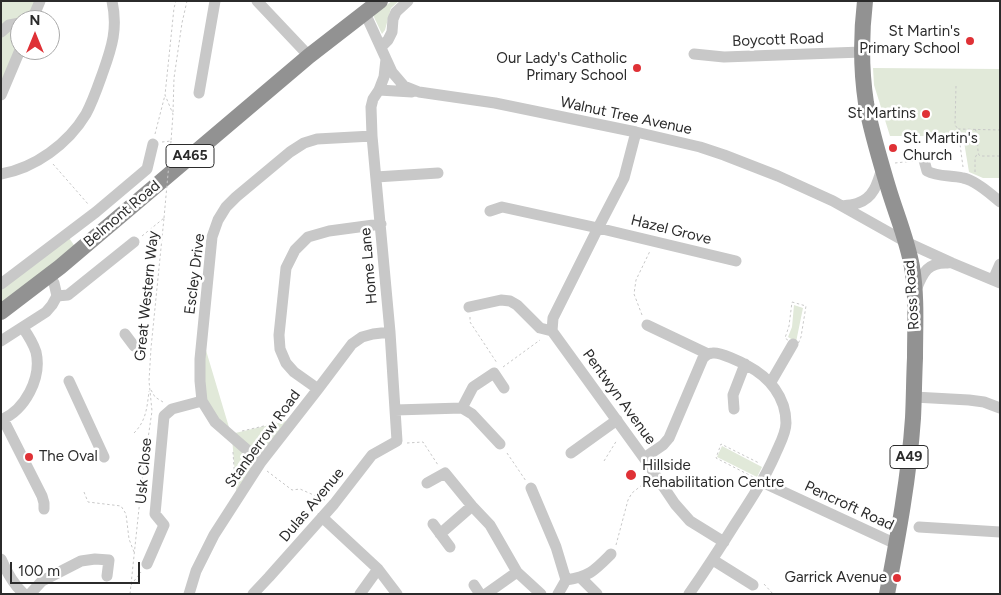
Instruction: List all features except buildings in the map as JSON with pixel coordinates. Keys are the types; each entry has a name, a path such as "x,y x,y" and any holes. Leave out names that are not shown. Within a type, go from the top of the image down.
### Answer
{"highway":[{"name":"Belmont Road","path":"1,312 49,276 309,56 380,1"},
{"name":"Ross Road","path":"865,1 862,52 866,103 912,267 916,319 914,397 910,449 887,594"}],"street":[{"path":"1,174 18,170 46,155 71,134 85,115 112,46 114,20 112,1"},
{"path":"199,93 214,1"},
{"path":"256,1 309,56"},
{"path":"381,47 388,40 392,32 393,19 396,12 408,1"},
{"name":"Walnut Tree Avenue","path":"365,13 392,72 404,86 418,92 496,103 700,147 778,176 842,206 906,242 996,282"},
{"name":"Boycott Road","path":"694,54 724,57 862,52"},
{"name":"Home Lane","path":"386,59 384,77 371,107 397,441"},
{"path":"1,95 16,60"},
{"path":"379,90 418,92"},
{"path":"469,307 501,300 510,301 518,305 540,328 552,331 553,318 624,178 636,132"},
{"name":"Escley Drive","path":"260,464 215,422 202,400 200,359 212,237 218,220 226,207 290,152 304,143 317,139 372,136"},
{"name":"Belmont Road","path":"1,284 96,212 147,169 153,144"},
{"path":"924,160 927,171 934,175 970,175 971,180 1000,202"},
{"path":"842,206 859,203 870,196 877,185 883,166"},
{"path":"376,177 438,172"},
{"name":"Hazel Grove","path":"490,212 502,207 598,228 736,262"},
{"path":"318,389 294,372 286,363 280,349 279,335 286,268 294,250 308,237 329,231 381,224"},
{"path":"57,296 68,295 134,242"},
{"path":"915,293 919,282 928,268 939,262 952,263"},
{"path":"996,282 1000,264"},
{"path":"1,341 46,312 52,305 57,296 54,283 49,276"},
{"path":"647,325 708,354"},
{"path":"23,328 33,344 36,354 36,374 24,403 2,420 42,496 44,509"},
{"name":"Pentwyn Avenue","path":"552,331 682,513 690,521 724,542"},
{"name":"Stanberrow Road","path":"189,594 196,571 214,535 236,500 260,464 352,344 362,337 390,332"},
{"path":"125,334 134,346"},
{"path":"771,382 793,344"},
{"path":"644,458 669,438 703,358 708,354 715,353 745,364 760,372 771,382 780,398 785,412 786,425 783,437 769,468 713,560 689,594"},
{"path":"734,409 733,395 745,364"},
{"path":"462,408 473,387 494,373 504,388"},
{"path":"68,382 104,457"},
{"path":"914,397 969,400 984,402 1000,408"},
{"path":"164,416 172,409 202,400"},
{"path":"395,410 462,408 472,414 500,444"},
{"name":"Usk Close","path":"147,564 164,525 155,514 164,416"},
{"path":"571,453 617,420"},
{"name":"Dulas Avenue","path":"253,594 334,504 372,455 397,441"},
{"path":"426,483 445,473 490,525 517,572 541,594"},
{"name":"Pencroft Road","path":"762,482 896,544"},
{"path":"531,488 556,547 566,580 558,594"},
{"path":"440,534 472,506"},
{"path":"322,517 378,569 397,594"},
{"path":"433,524 450,547"},
{"path":"919,527 1000,532"},
{"path":"566,580 581,578 595,570 611,554"},
{"path":"1,559 13,582 24,594"},
{"path":"30,594 42,581 81,561 109,560 107,576"},
{"path":"713,560 752,585"},
{"path":"360,594 378,569"},
{"path":"486,594 517,572"},
{"path":"581,578 596,594"}],"path":[{"name":"Great Western Way","path":"130,594 142,480 152,411 150,389 151,348 173,114 165,95 176,1"},
{"path":"173,114 174,78 187,1"},
{"path":"956,86 955,124 970,175"},
{"path":"153,144 165,95"},
{"path":"958,129 1000,130"},
{"path":"970,175 978,154 978,134 976,129"},
{"path":"978,154 980,156 1000,156"},
{"path":"46,155 96,212"},
{"path":"883,166 924,160"},
{"path":"134,242 164,218"},
{"path":"151,228 162,241"},
{"path":"647,325 634,294 636,280 655,242"},
{"path":"792,302 806,306 801,337 798,344 793,344 785,338 790,326 792,302"},
{"path":"469,307 470,322 497,363 494,373"},
{"path":"494,373 552,331"},
{"path":"150,389 155,397 163,402 164,416"},
{"path":"134,433 141,426 146,414 150,389"},
{"path":"236,500 231,436 276,424"},
{"path":"604,461 618,439"},
{"path":"397,441 406,444 423,442 445,473"},
{"path":"500,444 531,488"},
{"path":"762,482 716,458 721,444 769,468"},
{"path":"260,464 292,490 300,488 334,504"},
{"path":"611,554 618,543 628,500 632,493 655,474"},
{"path":"84,492 88,502 122,506 126,514 129,539 134,553"},
{"path":"131,585 147,564"}],"green space":[{"path":"1,1 40,1 36,10 10,10 10,60 16,60 1,96"},
{"path":"392,1 399,1 391,8 385,30 382,34 373,15"},
{"path":"873,68 1000,69 1000,178 983,178 969,172 963,136 890,136 874,85"},
{"path":"67,235 78,251 1,312 1,284"},
{"path":"794,305 803,308 796,342 788,337 792,327"},
{"path":"202,337 231,434 295,419 237,500 232,437 215,422 200,381"},
{"path":"722,446 762,467 757,477 717,457"}],"place":[{"name":"St Martin's Primary School","path":"970,41"},
{"name":"Our Lady's Catholic Primary School","path":"637,68"},
{"name":"St Martins","path":"926,114"},
{"name":"St. Martin's Church","path":"893,148"},
{"name":"The Oval","path":"29,457"},
{"name":"Hillside Rehabilitation Centre","path":"631,475"},
{"name":"Garrick Avenue","path":"897,578"}]}
